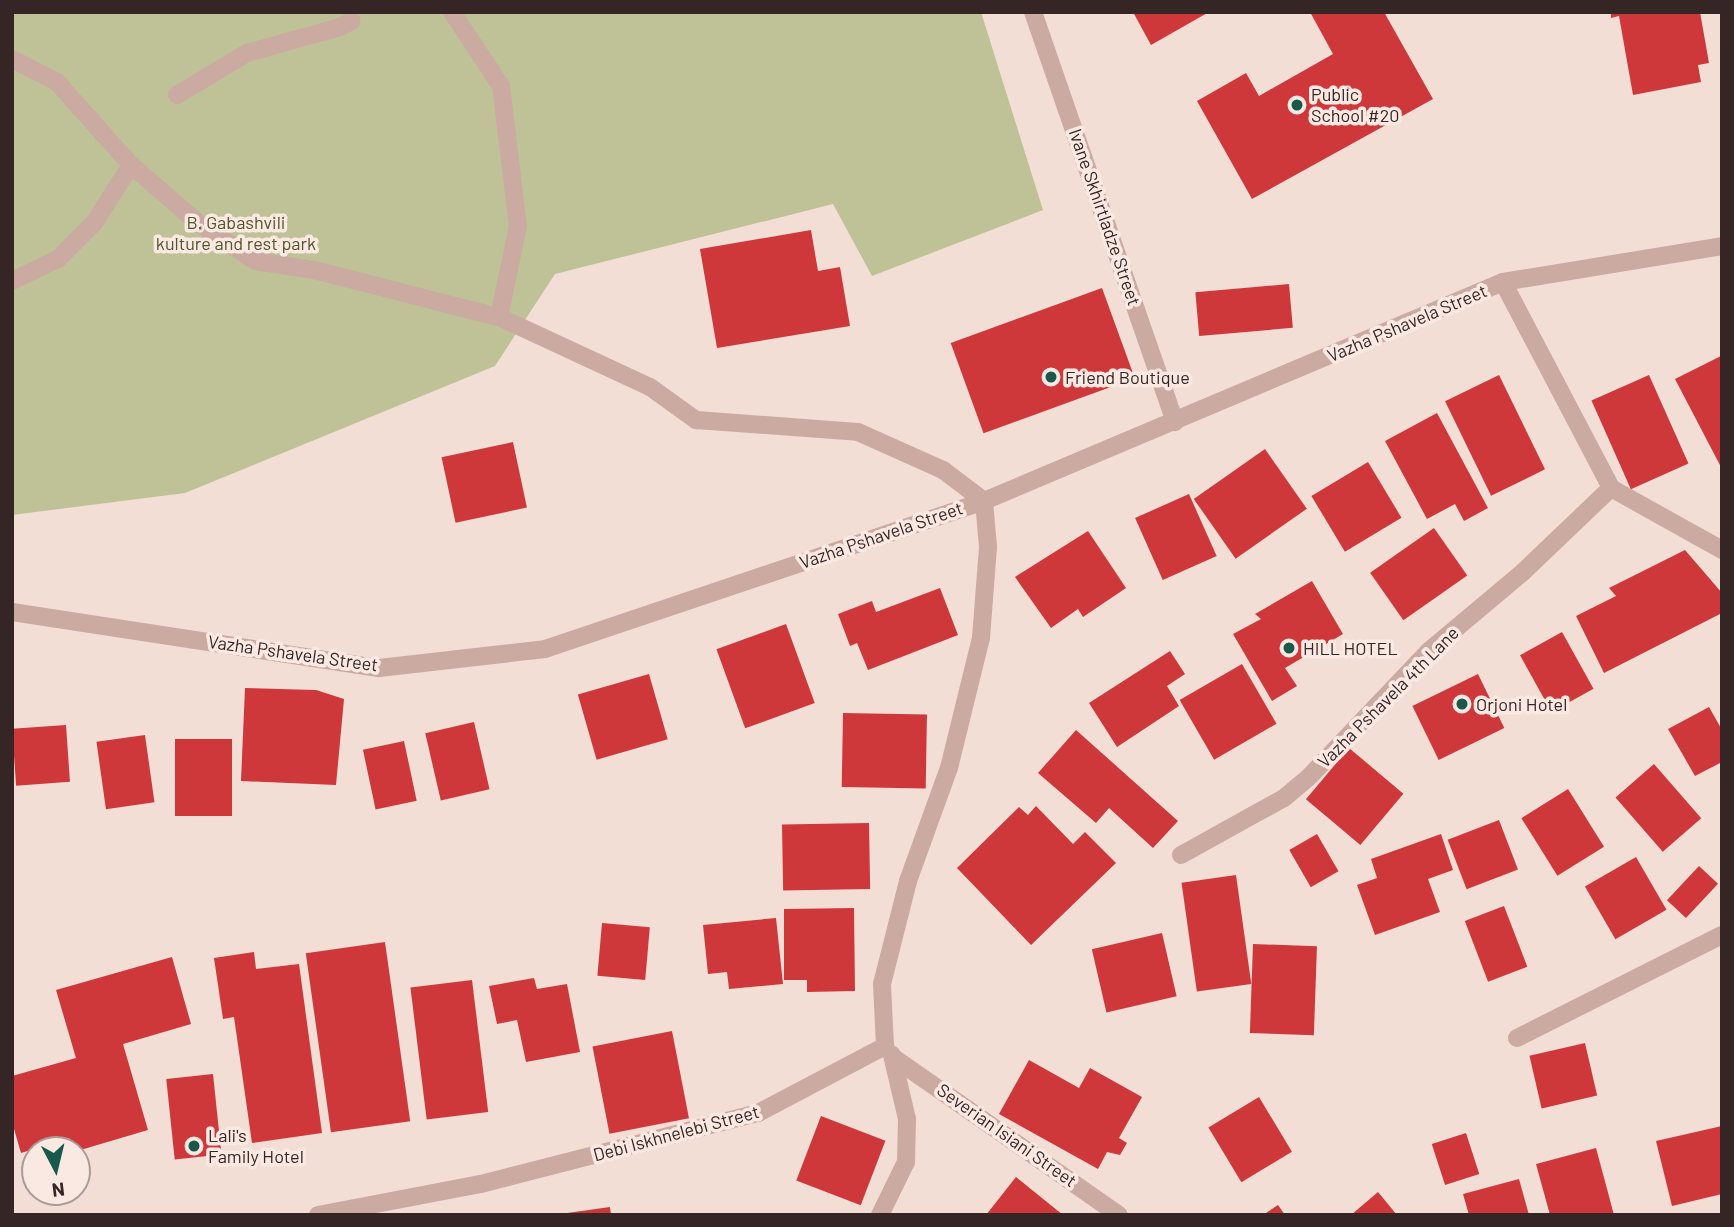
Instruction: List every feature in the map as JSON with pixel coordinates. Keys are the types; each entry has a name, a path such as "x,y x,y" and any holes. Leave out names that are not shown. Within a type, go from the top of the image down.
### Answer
{"street":[{"path":"452,12 500,86 518,226 499,317"},
{"name":"Ivane Skhirtladze Street","path":"1033,12 1175,422"},
{"path":"177,95 247,53 340,27 352,21"},
{"path":"12,59 57,82 131,165 197,222 256,261 314,270 499,317 650,387 696,420 858,432 943,470 984,500 988,547 981,638 949,768 908,881 881,984 890,1052 907,1119 906,1163 880,1215"},
{"path":"12,281 58,260 94,223 131,165"},
{"name":"Vazha Pshavela Street","path":"17,614 379,668 545,649 984,500 1503,282 1722,246"},
{"path":"1503,282 1611,488 1722,550"},
{"name":"Vazha Pshavela 4th Lane","path":"1181,855 1284,798 1308,778 1429,651 1522,572 1611,488"},
{"path":"1517,1038 1722,935"},
{"name":"Debi Iskhnelebi Street","path":"317,1215 481,1184 758,1113 890,1052"},
{"name":"Severian Isiani Street","path":"890,1052 1119,1215"}],"green space":[{"name":"B. Gabashvili kulture and rest park","path":"12,12 981,12 1043,210 872,276 833,204 555,274 495,366 185,493 12,515"}],"building":[{"path":"1133,12 1209,12 1151,45"},
{"path":"1310,12 1384,12 1433,99 1252,199 1197,101 1246,73 1259,96 1333,54"},
{"path":"1611,12 1700,12 1709,63 1698,65 1701,82 1633,95 1619,16 1611,18"},
{"path":"811,230 818,271 840,267 850,326 717,348 700,249"},
{"path":"1289,284 1293,328 1199,336 1195,292"},
{"path":"1102,288 1135,378 984,433 951,343"},
{"path":"1721,356 1722,358 1722,469 1675,379"},
{"path":"1499,375 1545,469 1491,496 1445,401"},
{"path":"1649,375 1688,464 1631,489 1591,401"},
{"path":"1437,413 1488,508 1464,521 1455,504 1427,519 1385,441"},
{"path":"513,442 527,508 456,523 442,457"},
{"path":"1265,449 1307,509 1236,559 1194,499"},
{"path":"1368,462 1401,518 1345,552 1311,496"},
{"path":"1189,494 1217,556 1163,580 1135,518"},
{"path":"1434,528 1467,576 1403,620 1370,573"},
{"path":"1088,531 1126,588 1083,617 1078,609 1051,628 1015,577"},
{"path":"1685,550 1722,593 1722,613 1604,673 1576,616 1616,596 1609,588"},
{"path":"1312,581 1343,634 1285,668 1297,686 1272,701 1233,634 1261,619 1255,614"},
{"path":"940,588 958,635 868,670 857,643 850,646 838,614 872,601 876,612"},
{"path":"786,624 815,703 745,728 716,649"},
{"path":"1562,632 1594,689 1552,712 1520,655"},
{"path":"1170,651 1185,674 1167,686 1179,706 1117,747 1089,703"},
{"path":"1242,664 1276,724 1214,760 1180,700"},
{"path":"649,674 668,739 597,760 578,694"},
{"path":"1478,674 1504,728 1439,760 1412,706"},
{"path":"245,688 316,690 344,699 336,785 241,781"},
{"path":"1709,707 1722,730 1722,762 1695,776 1668,729"},
{"path":"843,713 927,714 926,788 842,787"},
{"path":"474,722 490,789 441,800 425,733"},
{"path":"66,725 70,782 16,786 12,729"},
{"path":"1076,730 1178,821 1153,848 1109,808 1096,823 1038,773"},
{"path":"145,735 154,802 106,809 96,742"},
{"path":"175,739 232,739 232,816 175,816"},
{"path":"404,741 417,801 376,809 363,750"},
{"path":"1349,748 1403,794 1360,845 1306,799"},
{"path":"1654,764 1701,818 1663,852 1616,797"},
{"path":"1568,789 1604,847 1557,876 1521,818"},
{"path":"1036,806 1073,844 1085,832 1116,863 1031,945 957,868 1019,807 1028,815"},
{"path":"1499,820 1518,869 1467,889 1448,840"},
{"path":"869,823 870,889 783,891 782,825"},
{"path":"1317,834 1338,871 1311,887 1289,850"},
{"path":"1441,834 1453,870 1428,879 1440,912 1375,935 1357,885 1377,878 1371,859"},
{"path":"1636,857 1666,910 1615,939 1585,886"},
{"path":"1699,866 1718,884 1686,918 1667,900"},
{"path":"1236,875 1251,984 1197,992 1182,883"},
{"path":"1504,906 1527,967 1488,982 1465,921"},
{"path":"854,908 855,991 807,992 807,980 784,980 784,909"},
{"path":"776,918 783,984 729,989 727,972 708,974 703,925"},
{"path":"602,923 650,927 645,980 597,976"},
{"path":"1162,933 1177,996 1106,1013 1092,949"},
{"path":"385,942 410,1121 331,1132 306,953"},
{"path":"1253,944 1317,946 1314,1035 1250,1033"},
{"path":"254,952 256,969 299,964 322,1133 252,1143 234,1017 223,1019 214,958"},
{"path":"172,957 191,1024 123,1044 148,1130 91,1147 91,1136 21,1136 21,1153 12,1122 12,1076 76,1058 56,990"},
{"path":"534,978 537,989 567,984 580,1052 526,1062 517,1020 497,1024 489,986"},
{"path":"472,980 488,1112 427,1120 410,988"},
{"path":"672,1031 689,1118 609,1134 592,1046"},
{"path":"1585,1043 1597,1096 1542,1108 1529,1056"},
{"path":"1029,1060 1079,1088 1090,1068 1142,1097 1119,1138 1127,1143 1120,1155 1107,1152 1098,1169 999,1114"},
{"path":"213,1074 221,1155 175,1159 166,1079"},
{"path":"1259,1097 1292,1152 1241,1182 1208,1127"},
{"path":"821,1116 885,1141 861,1205 796,1180"},
{"path":"1722,1126 1722,1194 1672,1206 1656,1141"},
{"path":"1466,1133 1479,1174 1445,1185 1432,1144"},
{"path":"1596,1148 1614,1215 1550,1215 1536,1164"},
{"path":"1016,1177 1063,1215 986,1215"},
{"path":"1519,1179 1529,1215 1469,1215 1463,1194"},
{"path":"1378,1192 1397,1215 1351,1215"},
{"path":"1278,1205 1285,1215 1263,1215"},
{"path":"610,1207 611,1215 567,1215 567,1213"}],"place":[{"name":"Public School #20","path":"1297,105"},
{"name":"Friend Boutique","path":"1051,377"},
{"name":"HILL HOTEL","path":"1289,648"},
{"name":"Orjoni Hotel","path":"1462,704"},
{"name":"Lali's Family Hotel","path":"194,1146"}]}
